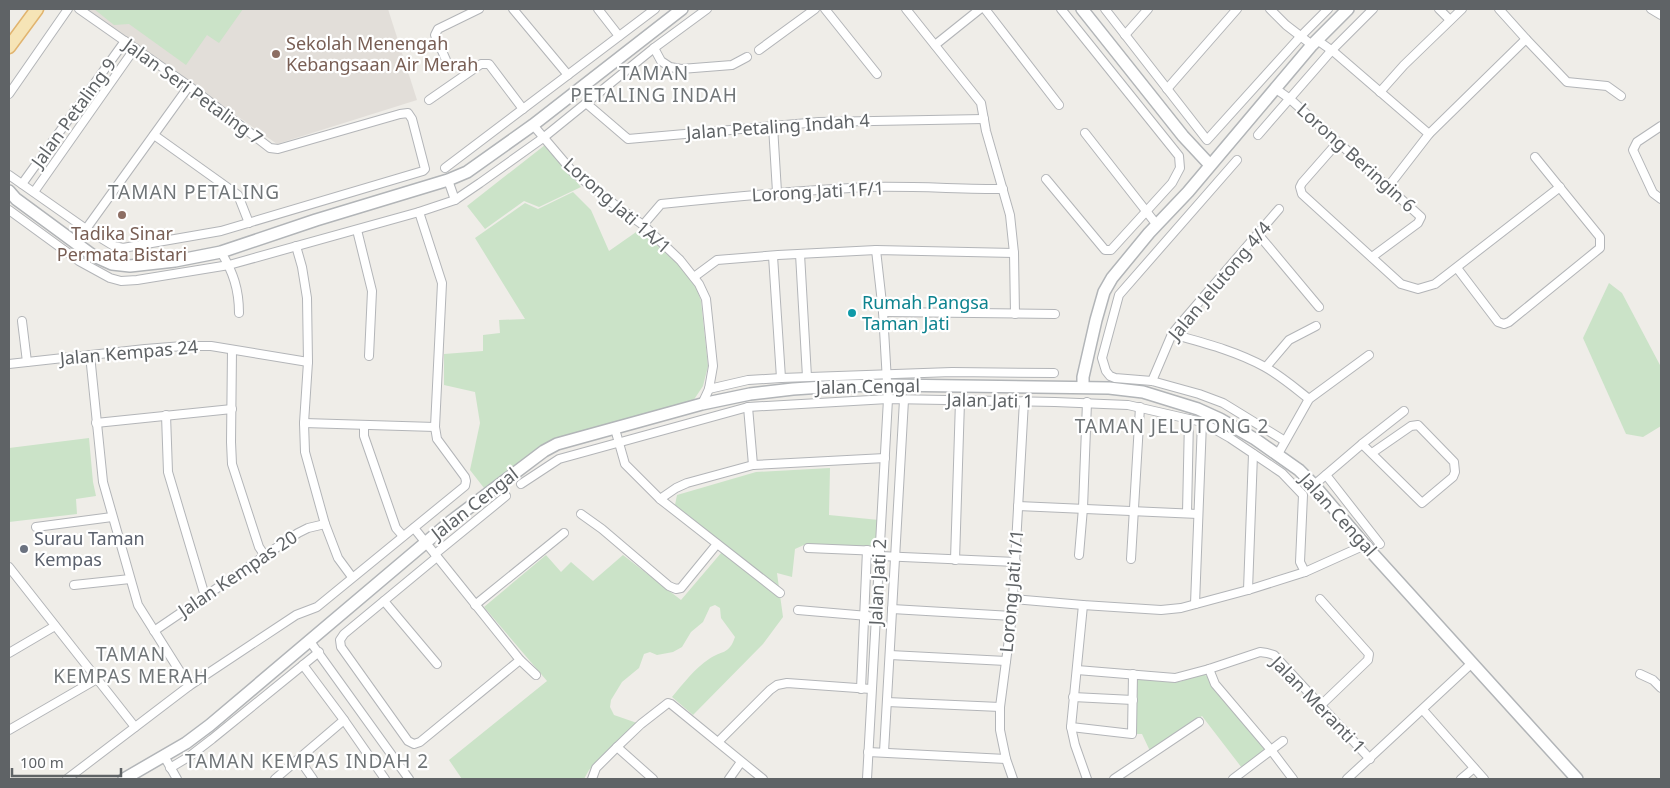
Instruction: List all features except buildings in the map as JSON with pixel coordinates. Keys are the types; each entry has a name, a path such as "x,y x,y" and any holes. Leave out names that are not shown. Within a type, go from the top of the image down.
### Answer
{"main road":[{"path":"9,33 26,9"},
{"path":"9,46 37,9"}],"street":[{"path":"9,94 68,9"},
{"name":"Jalan Seri Petaling 7","path":"79,9 189,86 274,149 400,114 408,113 412,119 425,166 423,171 248,223"},
{"path":"446,60 435,35 436,32 438,29 479,9"},
{"path":"513,9 568,75"},
{"path":"598,9 619,36"},
{"path":"447,174 523,109 655,9"},
{"path":"11,196 100,260 112,264 130,266 175,261 221,252 447,174 467,172 533,125 680,9"},
{"path":"9,210 79,262 110,278 121,281 230,265 357,230 455,200 543,138 654,48 707,9"},
{"path":"759,50 815,9"},
{"path":"825,9 877,74"},
{"path":"906,9 981,103 1010,215 1014,253 1014,314"},
{"path":"935,45 980,9"},
{"path":"985,9 1059,105"},
{"path":"1046,179 1106,250 1111,250 1172,183 1180,168 1179,156 1061,9"},
{"path":"1082,9 1183,136 1210,165"},
{"path":"1105,9 1207,140 1300,37 1328,9"},
{"path":"1125,35 1148,9"},
{"path":"1167,89 1237,9"},
{"path":"1270,9 1300,37 1332,50 1429,134"},
{"path":"1083,387 1082,377 1104,292 1120,267 1188,192 1315,42 1348,9"},
{"path":"1258,135 1332,50 1373,9"},
{"path":"1440,9 1450,20"},
{"path":"1380,92 1404,65 1462,9"},
{"path":"1499,9 1567,82 1607,86 1621,96"},
{"path":"1651,9 1661,15"},
{"path":"1388,187 1429,134 1526,39"},
{"name":"Jalan Petaling 9","path":"22,184 125,41"},
{"path":"34,192 135,48"},
{"path":"654,48 661,61 670,67 682,69 732,65 747,57"},
{"path":"429,100 481,64 489,64 523,109"},
{"path":"74,242 86,229 189,86"},
{"name":"Lorong Beringin 6","path":"1276,88 1421,217 1418,223 1372,257"},
{"name":"Jalan Petaling Indah 4","path":"586,102 628,139 819,122 984,119"},
{"name":"Lorong Jati 1A/1","path":"533,125 572,171 614,205 643,225 680,260 699,284 706,299 712,366 709,390 702,404"},
{"path":"773,126 777,192"},
{"path":"1661,126 1638,142 1633,150 1653,193 1661,199"},
{"path":"1085,133 1157,225"},
{"path":"9,175 86,229 114,246 123,248 221,231 248,223 238,195 154,135"},
{"path":"1338,142 1302,183 1301,190 1304,197 1401,284 1418,289 1435,284 1560,187"},
{"path":"1457,268 1498,322 1504,324 1509,322 1600,248 1600,237 1535,157"},
{"path":"1237,160 1119,295 1102,358 1106,371 1110,376 1152,381 1223,403 1286,441"},
{"path":"447,174 455,200"},
{"name":"Lorong Jati 1F/1","path":"643,225 661,204 777,192 871,187 1003,189"},
{"path":"1188,192 1200,202"},
{"name":"Jalan Jelutong 4/4","path":"1152,381 1172,334 1194,306 1280,209"},
{"path":"66,779 188,686 296,615 317,607 465,486 466,481 437,439 435,427 442,283 419,212"},
{"path":"357,230 372,291 369,356"},
{"path":"1258,234 1319,307"},
{"path":"296,246 302,267 307,298 308,362 304,423 305,452 324,524 338,558 352,578"},
{"path":"694,277 717,260 876,250 1014,253"},
{"path":"876,250 883,312 887,379"},
{"path":"221,252 230,265 238,292 239,313"},
{"path":"800,254 807,377"},
{"path":"773,256 781,378"},
{"path":"883,312 1055,314"},
{"path":"22,321 27,362"},
{"path":"1266,367 1289,340 1316,326"},
{"path":"1172,334 1216,346 1266,367 1309,399"},
{"name":"Jalan Kempas 24","path":"9,364 183,346 211,346 308,362"},
{"path":"232,350 232,464 259,547 265,556"},
{"path":"1278,454 1309,399 1369,354"},
{"path":"90,355 103,482 130,579 138,605 188,686"},
{"path":"709,390 748,380 781,378 887,379 952,372 1054,373"},
{"name":"Jalan Cengal","path":"124,779 186,743 210,725 458,516 557,444 702,404 750,394 887,379 1083,387 1143,392 1197,418 1220,419 1239,429 1278,454 1299,470 1314,485 1365,545 1577,779"},
{"name":"Jalan Jati 2","path":"866,779 886,458 887,379"},
{"name":"Jalan Jati 1","path":"521,484 559,459 748,407 888,399 1087,402 1140,407 1197,418 1282,473 1303,495 1300,562 1305,572"},
{"path":"884,752 904,400"},
{"path":"955,560 960,401"},
{"name":"Lorong Jati 1/1","path":"1013,779 1006,759 1000,730 1000,707 1014,599 1024,401"},
{"path":"1079,555 1083,508 1087,402"},
{"path":"748,407 753,465"},
{"path":"1131,559 1140,407"},
{"path":"96,423 232,409"},
{"path":"1314,485 1404,411"},
{"path":"166,415 170,478 205,596"},
{"path":"1187,513 1197,418"},
{"path":"1195,604 1198,514 1197,418"},
{"path":"304,423 435,427"},
{"path":"364,425 364,436 396,528 403,536"},
{"path":"1362,444 1422,503 1453,477 1454,462 1418,425 1411,426 1372,453"},
{"path":"615,429 625,464 660,499 780,593"},
{"path":"1248,590 1253,454"},
{"path":"660,499 687,483 753,465 886,458"},
{"path":"1326,475 1380,544"},
{"path":"506,496 344,634 340,640 341,647 408,741 414,744 420,742 520,660"},
{"path":"1018,506 1198,514"},
{"path":"581,514 602,529 669,586 676,589 681,588 717,544"},
{"path":"36,528 112,517"},
{"name":"Jalan Kempas 20","path":"154,631 298,533 324,524"},
{"path":"414,528 520,660 536,675"},
{"path":"475,605 564,533"},
{"path":"1014,599 1161,610 1181,608 1305,572 1365,545"},
{"path":"808,548 867,550 895,556 1016,562"},
{"path":"860,688 867,550"},
{"path":"9,569 135,727"},
{"path":"74,585 130,579"},
{"path":"1320,599 1369,654 1368,660 1320,706"},
{"path":"384,601 437,664"},
{"path":"1083,605 1071,727 1087,779"},
{"path":"892,609 1012,616"},
{"path":"798,610 877,616"},
{"path":"9,653 55,626"},
{"path":"309,640 408,779"},
{"path":"170,768 205,744 318,652"},
{"name":"Jalan Meranti 1","path":"1077,670 1175,678 1260,652 1267,652 1274,655 1370,759"},
{"path":"890,655 1006,661"},
{"path":"1347,779 1472,663"},
{"path":"303,665 385,779"},
{"path":"1209,669 1215,684 1271,750 1292,779"},
{"path":"1071,727 1132,734 1133,674"},
{"path":"1640,674 1653,680 1661,688"},
{"path":"9,730 97,679"},
{"path":"718,742 777,685 787,683 872,689"},
{"path":"1073,696 1133,700"},
{"path":"887,702 1000,707"},
{"path":"592,779 596,768 617,747 668,703 764,779"},
{"path":"1423,710 1484,779"},
{"path":"275,779 344,720"},
{"path":"1114,779 1200,722"},
{"path":"1233,779 1283,741"},
{"path":"617,747 653,779"},
{"path":"868,752 1006,759"},
{"path":"164,756 177,779"},
{"path":"298,759 313,779"},
{"path":"729,779 742,762"},
{"path":"1461,779 1474,768"}],"shaded area":[{"name":"Sekolah Menengah Kebangsaan Air Merah","path":"86,9 388,9 417,100 277,144"}],"green space":[{"path":"94,9 243,9 219,43 207,35 186,65 129,24 114,25"},
{"path":"545,145 581,187 539,207 524,201 485,229 467,206"},
{"path":"573,192 591,210 609,251 639,230 688,273 696,286 701,301 708,366 703,386 693,401 554,440 520,461 484,488 470,470 480,423 475,392 444,385 444,354 483,351 483,335 500,333 499,320 525,319 475,238 525,203 538,209"},
{"path":"1609,283 1622,293 1661,367 1661,426 1643,437 1626,434 1583,338"},
{"path":"89,438 96,496 76,499 77,514 9,522 9,448"},
{"path":"830,468 829,515 879,520 877,549 806,544 795,549 792,577 777,573 783,617 763,644 693,715 672,697 699,667 709,659 728,649 735,637 721,618 720,608 715,605 710,607 703,622 691,632 682,647 673,652 657,655 650,652 644,654 639,668 622,682 611,700 610,707 614,715 637,723 589,770 584,779 462,779 449,760 547,681 484,607 546,555 561,572 571,562 593,581 623,555 681,600 727,546 675,505 677,495 756,472"},
{"path":"1203,674 1209,677 1267,750 1242,768 1202,716 1150,751 1142,734 1137,734 1137,679 1179,682"}],"place":[{"name":"Sekolah Menengah Kebangsaan Air Merah","path":"276,54"},
{"name":"Tadika Sinar Permata Bistari","path":"122,215"},
{"name":"Rumah Pangsa Taman Jati","path":"852,313"},
{"name":"Surau Taman Kempas","path":"24,549"}],"district":[{"name":"TAMAN PETALING INDAH","path":"654,84"},
{"name":"TAMAN PETALING","path":"194,192"},
{"name":"TAMAN JELUTONG 2","path":"1172,426"},
{"name":"TAMAN KEMPAS MERAH","path":"131,665"},
{"name":"TAMAN KEMPAS INDAH 2","path":"307,761"}]}
